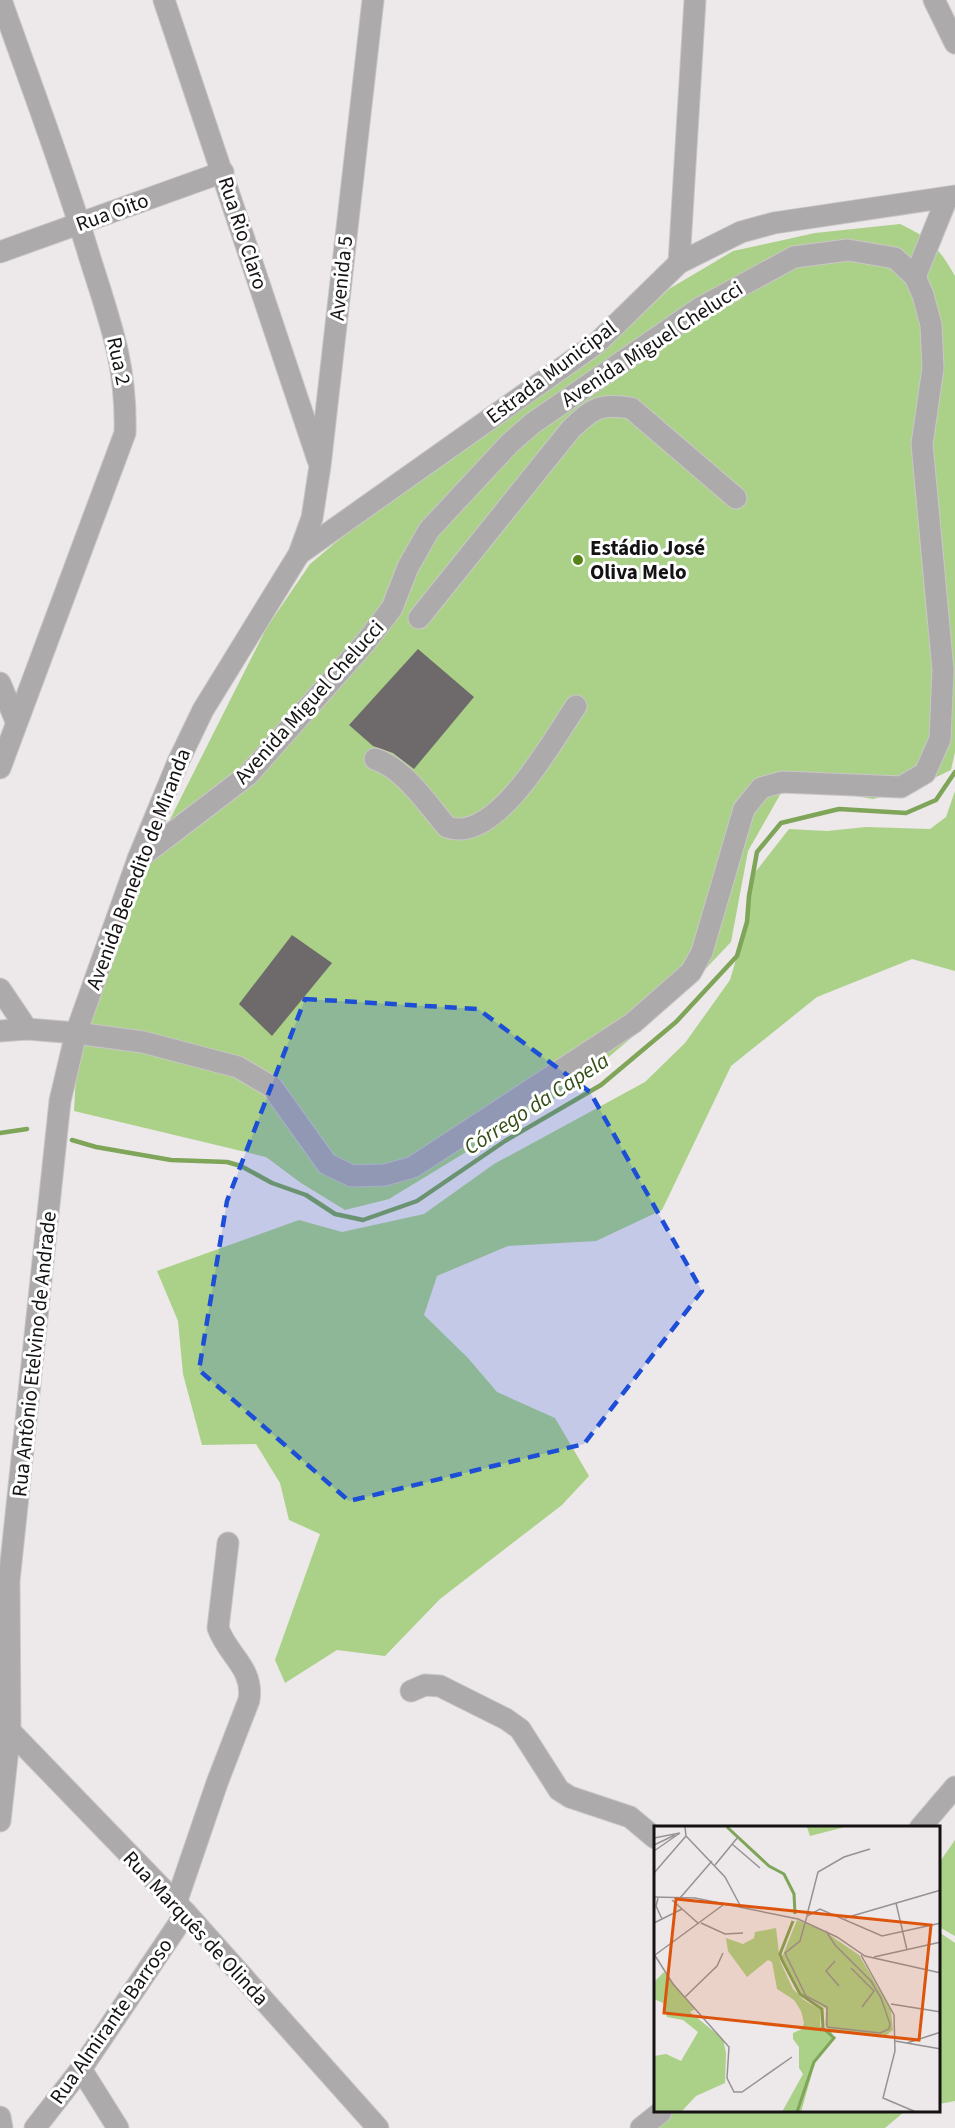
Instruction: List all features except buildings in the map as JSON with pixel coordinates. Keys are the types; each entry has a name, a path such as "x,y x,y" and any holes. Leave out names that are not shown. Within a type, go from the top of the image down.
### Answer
{"street":[{"name":"Rua 2","path":"0,768 125,433 126,394 120,353 79,223 1,0"},
{"name":"Rua Rio Claro","path":"164,0 320,466"},
{"name":"Avenida 5","path":"299,554 312,518 320,466 373,0"},
{"path":"679,263 695,0"},
{"path":"934,0 955,43"},
{"name":"Rua Oito","path":"0,252 223,172"},
{"path":"0,1030 27,1029 76,1033 143,1042 238,1067 272,1087 327,1164 352,1176 385,1175 412,1167 633,1023 691,972 702,952 717,907 744,809 761,788 782,783 901,787 925,772 940,739 943,670 922,444 933,368 931,325 915,277 951,197"},
{"name":"Estrada Municipal","path":"299,554 597,343 679,263 741,232 774,223 951,197"},
{"name":"Avenida Miguel Chelucci","path":"138,859 248,775 365,643 392,608 408,567 429,530 510,443 533,423 700,308 794,256 848,250 895,258 915,277"},
{"path":"419,618 571,429 592,410 610,405 631,408 736,498"},
{"name":"Avenida Benedito de Miranda","path":"76,1033 138,859 178,762 203,710 299,554"},
{"path":"0,683 16,721"},
{"path":"375,759 382,761 408,782 447,827 456,830 471,827 497,813 511,800 576,706"},
{"path":"0,989 27,1029"},
{"name":"Rua Antônio Etelvino de Andrade","path":"0,1821 10,1731 4,1584 60,1101 76,1033"},
{"name":"Rua Almirante Barroso","path":"35,2128 81,2069 181,1908 250,1694 249,1679 218,1628 228,1543"},
{"path":"411,1691 425,1685 440,1686 506,1719 520,1729 559,1790 570,1797 630,1817 654,1837"},
{"name":"Rua Marquês de Olinda","path":"10,1731 181,1908 378,2128"},
{"path":"922,1826 955,1786"},
{"path":"81,2069 118,2128"},
{"path":"641,2128 661,2113"},
{"path":"0,2117 2,2128"}],"highlighted area":[{"path":"305,999 478,1009 590,1092 702,1291 584,1444 349,1501 199,1370 227,1201"}],"green space":[{"path":"900,224 933,245 955,276 955,752 951,770 911,789 873,799 825,791 781,793 748,851 731,942 674,1002 573,1087 389,1199 345,1210 301,1183 266,1157 74,1111 78,1037 142,875 267,627 310,564 360,522 626,330 669,289 733,251 815,233"},
{"path":"955,791 955,971 912,959 817,997 731,1066 662,1210 596,1241 508,1246 437,1276 424,1315 468,1358 497,1392 555,1418 589,1476 562,1505 440,1599 385,1656 337,1650 285,1683 275,1660 320,1534 289,1520 280,1483 256,1444 202,1445 183,1374 178,1321 157,1271 299,1220 342,1232 424,1214 494,1164 645,1082 685,1043 730,980 747,922 753,875 789,829 827,831 866,827 930,829 946,817"},
{"path":"955,1840 955,1936 940,1928 940,1862"},
{"path":"940,1933 955,1943 955,2101 940,2104"},
{"path":"669,2113 903,2113 885,2128 654,2128"}],"waterway":[{"name":"Córrego da Capela","path":"72,1140 96,1147 171,1160 227,1162 241,1166 272,1183 306,1195 335,1214 363,1220 417,1201 505,1141 601,1085 676,1022 737,956 747,922 757,852 781,823 839,809 906,813 936,800 955,772"},
{"name":"Córrego da Capela","path":"0,1133 27,1129"}],"place":[{"name":"Estádio José Oliva Melo","path":"578,560"}]}
